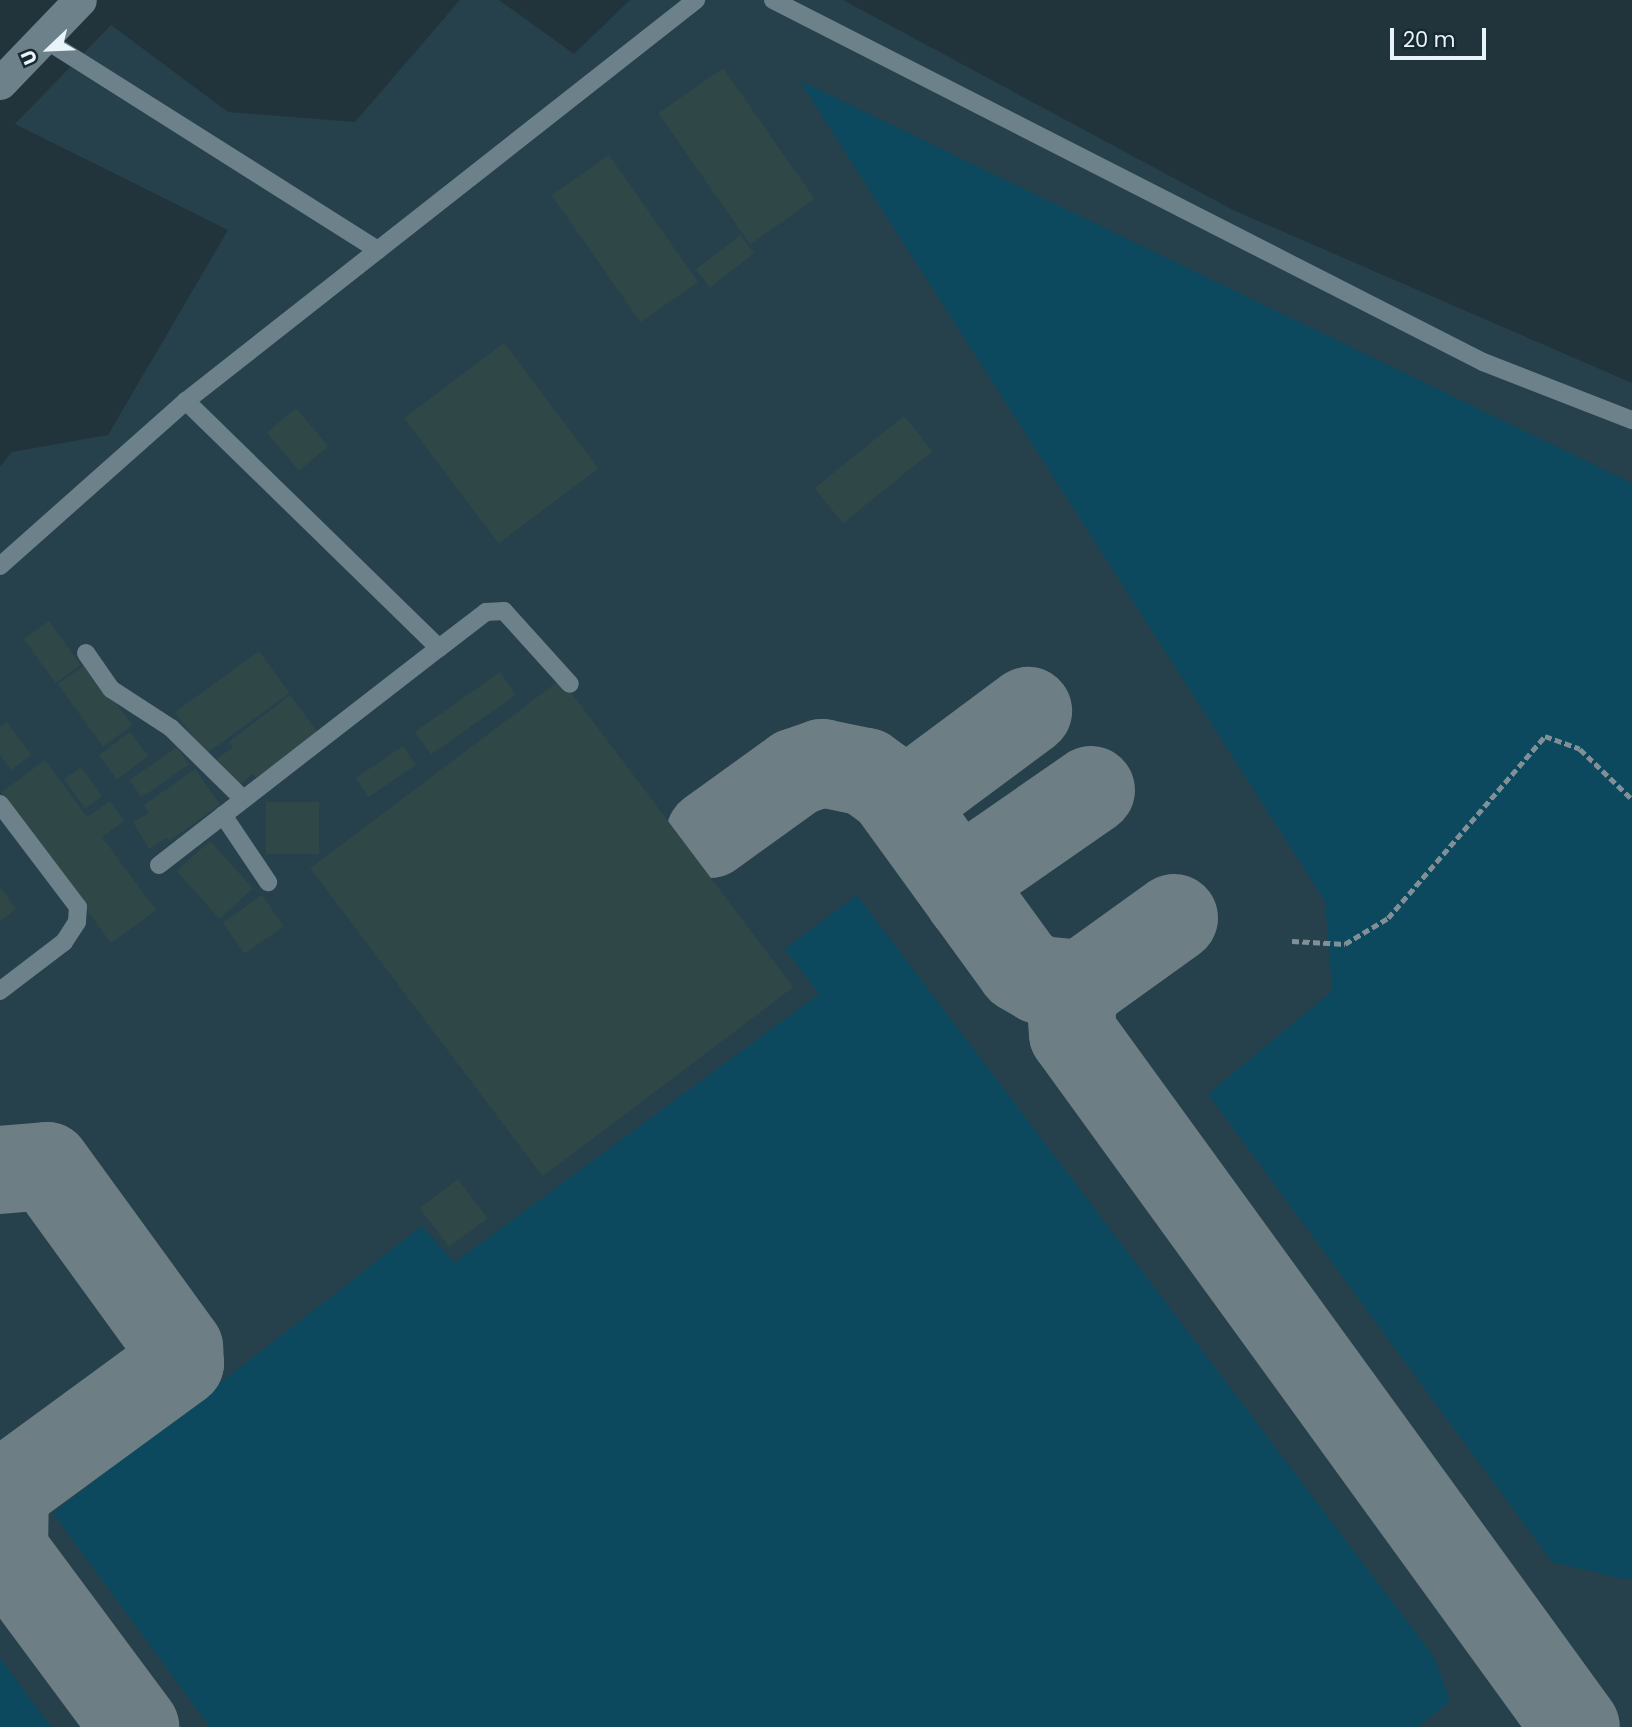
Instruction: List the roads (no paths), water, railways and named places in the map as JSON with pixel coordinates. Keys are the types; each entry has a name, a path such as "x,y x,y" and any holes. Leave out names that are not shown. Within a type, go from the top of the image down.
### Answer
{"street":[{"path":"0,83 80,0"}],"lane":[{"path":"0,566 186,401 696,0"},
{"path":"773,0 1471,356 1632,420"},
{"path":"44,39 378,250"},
{"path":"186,401 439,648"},
{"path":"159,864 486,612 504,611 570,684"},
{"path":"86,653 111,689 171,728 243,799"},
{"path":"0,804 78,907 77,922 64,942 0,991"},
{"path":"223,815 268,882"}]}
